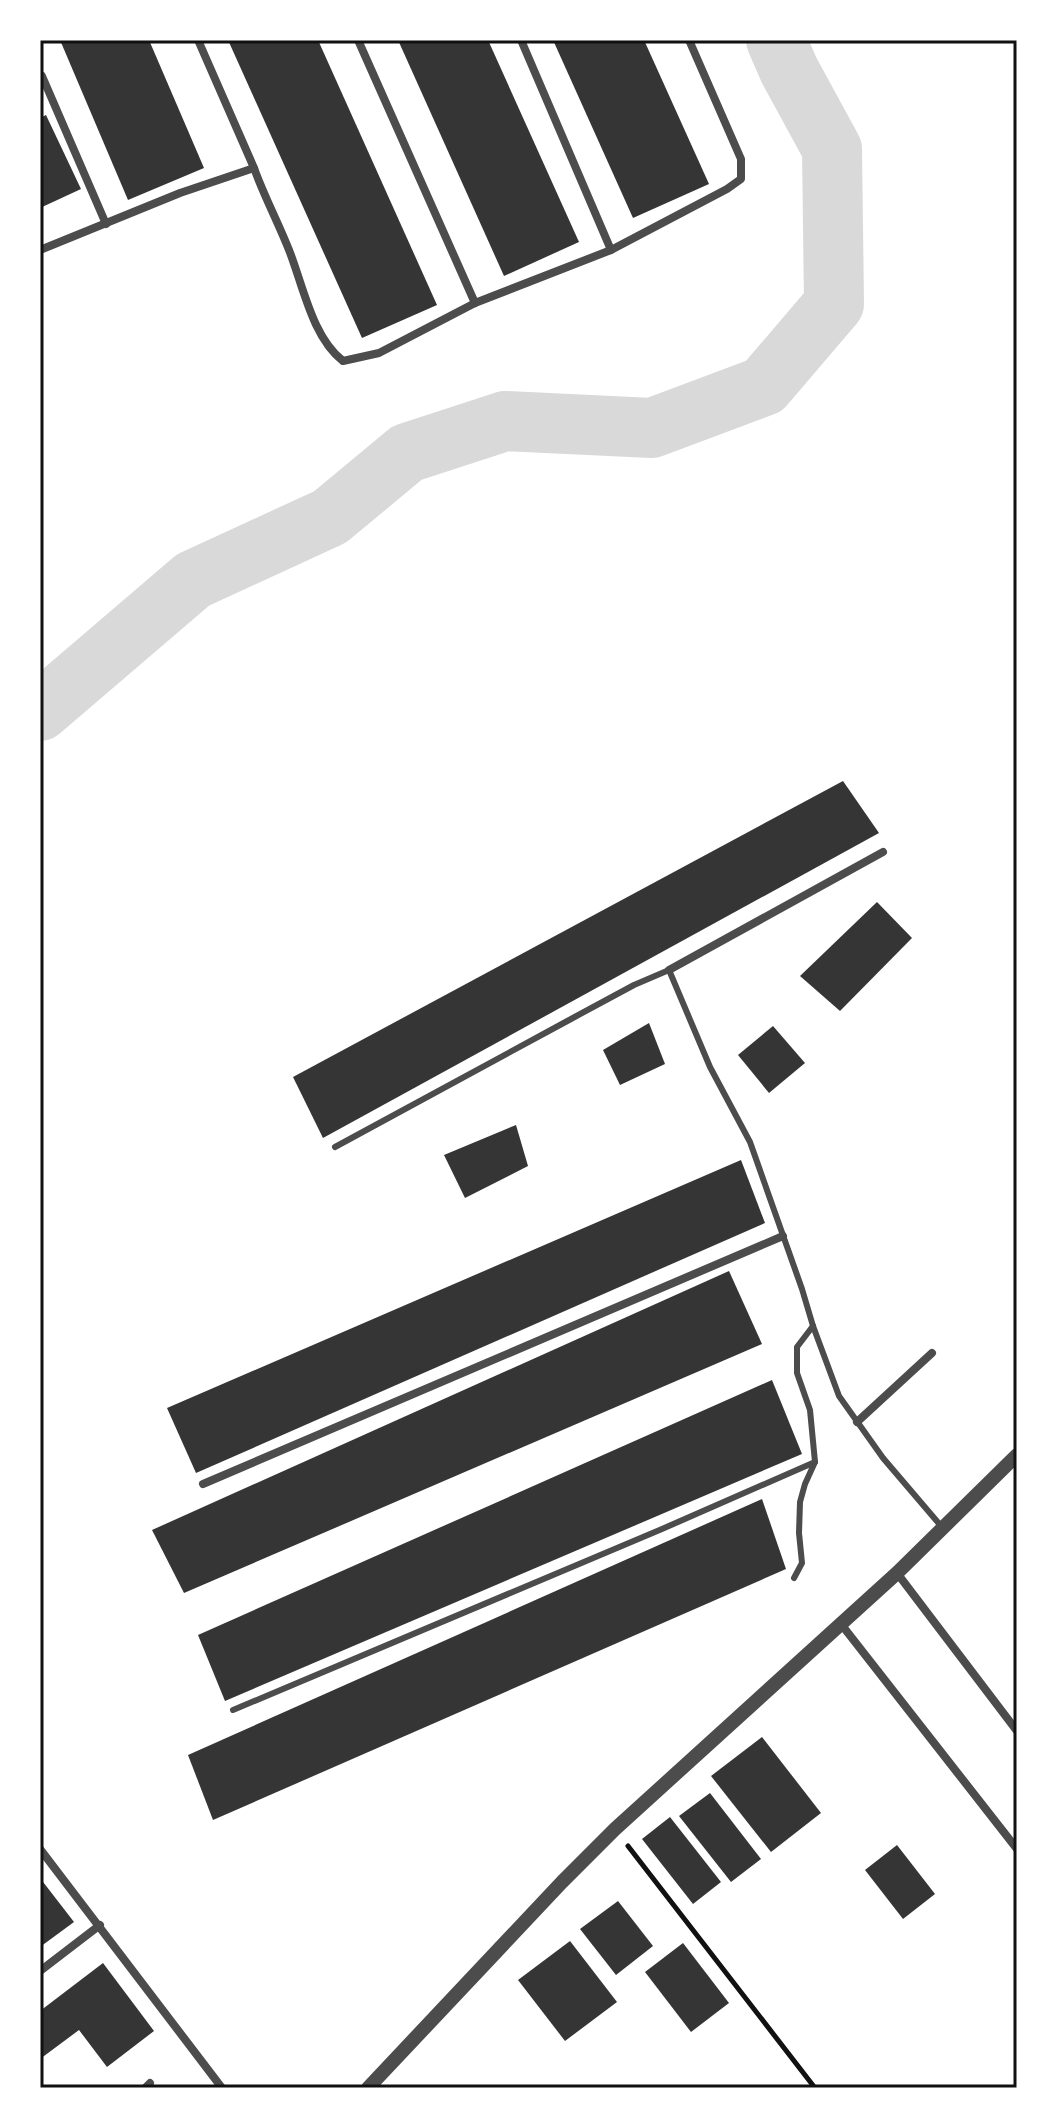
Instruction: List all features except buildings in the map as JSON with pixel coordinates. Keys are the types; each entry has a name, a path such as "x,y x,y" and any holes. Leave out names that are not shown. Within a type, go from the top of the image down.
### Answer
{"street":[{"path":"198,40 288,247 320,334 343,361 379,353 475,303 611,250 741,179 741,159 689,40"},
{"path":"358,40 475,303"},
{"path":"521,40 611,250"},
{"path":"41,75 106,224"},
{"path":"40,250 180,193 254,168"},
{"path":"669,970 883,852"},
{"path":"203,1484 783,1236"},
{"path":"857,1422 932,1353"},
{"path":"368,2088 615,1829 897,1573 1017,1455"},
{"path":"897,1573 1017,1731"},
{"path":"841,1624 1017,1849"},
{"path":"40,1849 222,2088"},
{"path":"40,1971 100,1925"}],"lane":[{"path":"335,1147 608,999 669,970 710,1067 750,1142 839,1396 883,1458 944,1529"},
{"path":"794,1578 802,1563 800,1502 815,1462 810,1410 797,1373 797,1347 813,1326"},
{"path":"233,1710 815,1462"}],"path":[{"path":"615,1829 815,2088"}],"waterway":[{"path":"40,711 193,580 330,517 407,453 505,421 652,428 764,386 834,304 832,149 776,40"}]}
